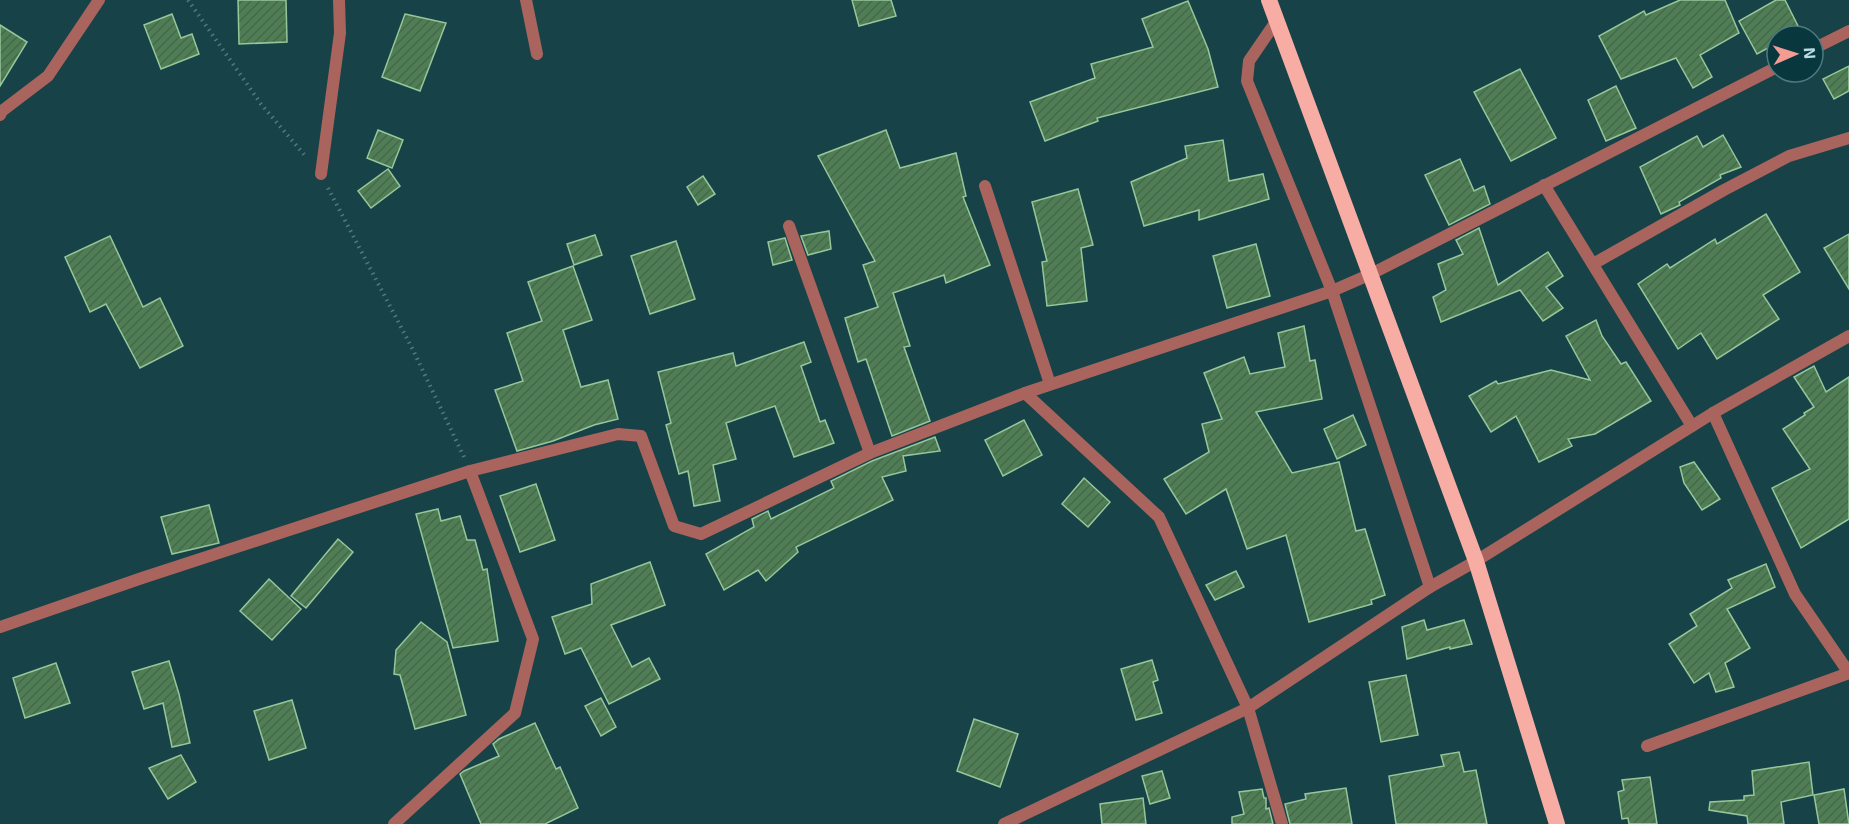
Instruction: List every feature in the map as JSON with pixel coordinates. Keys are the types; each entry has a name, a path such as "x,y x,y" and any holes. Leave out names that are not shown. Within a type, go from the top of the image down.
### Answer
{"highway":[{"path":"1269,0 1476,561 1557,824"}],"street":[{"path":"0,115 2,111 48,76 99,0"},
{"path":"321,174 340,33 339,0"},
{"path":"526,0 537,54"},
{"path":"1277,20 1249,61 1247,81 1332,291 1430,587"},
{"path":"1825,43 1849,31"},
{"path":"0,627 470,471 618,435 641,436 674,526 701,534 870,453 1024,393 1332,291 1371,274 1765,74"},
{"path":"1593,264 1789,156 1849,138"},
{"path":"1544,185 1692,426"},
{"path":"986,186 1050,384"},
{"path":"789,226 870,453"},
{"path":"1004,824 1248,708 1430,587 1476,561 1713,413 1849,336"},
{"path":"1024,393 1159,517 1248,708 1281,824"},
{"path":"1647,746 1849,673 1795,594 1713,413"},
{"path":"394,824 515,713 533,639 470,471"}],"path":[{"path":"188,0 261,104 321,174 413,350 470,471"}],"building":[{"path":"238,0 286,0 287,42 239,44"},
{"path":"852,0 891,0 896,16 859,26"},
{"path":"1680,0 1725,0 1739,33 1700,55 1712,77 1693,88 1676,58 1621,79 1599,36 1644,11 1646,15"},
{"path":"1776,0 1785,0 1797,24 1765,24 1765,50 1757,54 1739,21"},
{"path":"1188,1 1208,49 1218,87 1097,118 1098,121 1045,141 1030,102 1095,78 1091,64 1153,47 1142,19"},
{"path":"172,14 181,38 192,34 199,54 161,69 144,25"},
{"path":"405,14 446,23 420,91 382,77"},
{"path":"0,25 27,42 0,86"},
{"path":"1849,66 1849,91 1834,99 1825,83 1825,78"},
{"path":"1520,69 1556,138 1511,161 1474,92"},
{"path":"1616,86 1636,128 1606,141 1588,100"},
{"path":"378,130 403,140 392,168 367,158"},
{"path":"886,130 900,168 956,153 966,196 963,197 990,265 946,283 944,275 893,293 910,346 904,347 930,421 892,436 866,359 858,362 845,318 878,307 863,265 875,261 818,156"},
{"path":"1723,135 1741,167 1720,175 1721,178 1679,202 1680,205 1661,214 1640,167 1697,136 1703,147"},
{"path":"1223,140 1229,181 1263,174 1269,199 1199,220 1199,210 1144,226 1131,182 1187,158 1185,146"},
{"path":"1460,159 1474,191 1484,186 1490,204 1449,225 1425,175"},
{"path":"388,169 400,186 371,208 358,191"},
{"path":"703,176 715,194 698,205 687,187"},
{"path":"1078,189 1093,245 1081,248 1087,301 1047,306 1042,262 1047,261 1032,202"},
{"path":"1766,214 1800,272 1763,295 1779,319 1717,359 1701,333 1678,349 1638,284 1667,264 1670,268 1715,239 1717,244"},
{"path":"1479,228 1498,285 1548,252 1563,276 1546,287 1563,308 1543,321 1520,290 1441,322 1433,297 1446,290 1438,264 1463,254 1456,240"},
{"path":"829,231 831,249 808,255 801,236"},
{"path":"1849,234 1849,289 1824,248"},
{"path":"595,235 602,255 574,265 567,244"},
{"path":"110,236 143,307 160,298 183,346 140,368 106,304 90,312 65,257"},
{"path":"785,238 792,260 773,265 768,242"},
{"path":"676,241 695,299 650,314 631,256"},
{"path":"1256,244 1270,296 1227,308 1213,256"},
{"path":"573,266 592,320 563,330 581,387 608,380 618,419 517,451 495,390 523,381 507,333 542,321 528,282"},
{"path":"1596,320 1602,336 1621,364 1626,362 1651,401 1595,434 1568,439 1572,446 1539,462 1516,416 1491,432 1469,396 1496,381 1498,384 1551,370 1590,380 1566,336"},
{"path":"1304,326 1310,361 1315,360 1322,399 1256,412 1292,473 1339,462 1356,531 1365,529 1385,595 1371,600 1372,604 1309,622 1286,535 1247,549 1226,489 1186,514 1164,479 1209,452 1202,424 1222,419 1204,373 1244,357 1250,374 1285,367 1278,333"},
{"path":"804,342 811,362 801,366 820,422 825,420 834,443 794,457 775,406 726,423 736,459 713,465 720,501 694,506 688,471 679,474 666,425 671,423 658,372 733,353 736,366"},
{"path":"1814,366 1826,392 1849,377 1849,519 1801,548 1772,488 1810,469 1783,429 1814,407 1794,377"},
{"path":"1353,415 1366,445 1337,459 1324,429"},
{"path":"1024,420 1042,455 1003,476 985,440"},
{"path":"935,437 940,451 903,456 906,471 882,477 893,500 796,547 798,552 766,581 758,570 724,590 706,554 754,527 752,519 768,511 771,519 834,488 831,481 872,461"},
{"path":"1694,462 1720,499 1702,510 1684,483 1680,467"},
{"path":"1084,478 1110,502 1088,527 1062,504"},
{"path":"536,484 555,540 520,552 500,496"},
{"path":"209,505 219,543 172,554 161,517"},
{"path":"438,509 441,521 460,516 467,540 475,540 483,570 487,569 498,641 453,648 416,514"},
{"path":"338,539 353,552 306,608 291,596"},
{"path":"650,562 665,605 611,625 632,667 649,658 660,679 609,704 581,648 565,654 552,617 592,604 591,584"},
{"path":"1766,564 1775,587 1727,609 1750,648 1725,663 1734,687 1716,692 1709,673 1694,683 1669,644 1697,626 1690,614 1732,588 1728,580"},
{"path":"1236,571 1244,587 1215,600 1206,585"},
{"path":"269,579 301,609 272,640 240,611"},
{"path":"1424,620 1427,630 1464,620 1472,644 1450,649 1450,647 1407,659 1402,627"},
{"path":"421,622 447,642 466,715 415,729 400,675 394,674 396,650"},
{"path":"1152,660 1158,680 1153,682 1162,713 1136,720 1121,669"},
{"path":"169,661 190,743 172,747 163,703 144,709 132,672"},
{"path":"56,663 70,703 25,718 13,678"},
{"path":"1406,675 1418,735 1381,742 1369,682"},
{"path":"601,698 616,727 601,736 585,706"},
{"path":"292,700 306,748 269,760 254,711"},
{"path":"974,719 1018,734 1000,787 957,771"},
{"path":"535,723 556,769 560,767 578,808 545,824 481,824 460,774 499,756 493,744"},
{"path":"1459,752 1464,772 1476,770 1487,824 1396,824 1389,776 1444,766 1441,755"},
{"path":"181,755 196,782 168,799 149,768"},
{"path":"1809,762 1813,795 1781,802 1784,824 1748,824 1747,816 1709,810 1710,802 1744,800 1744,796 1754,795 1752,771"},
{"path":"1162,771 1170,798 1150,804 1142,776"},
{"path":"1650,777 1657,824 1629,824 1628,818 1622,819 1618,792 1624,790 1622,780"},
{"path":"1346,788 1352,824 1290,824 1285,804 1306,799 1305,794"},
{"path":"1262,789 1264,798 1266,798 1266,809 1269,808 1273,824 1232,824 1232,817 1244,814 1239,792"},
{"path":"1844,789 1849,824 1819,824 1814,795"},
{"path":"1143,798 1146,824 1102,824 1100,804"}]}
